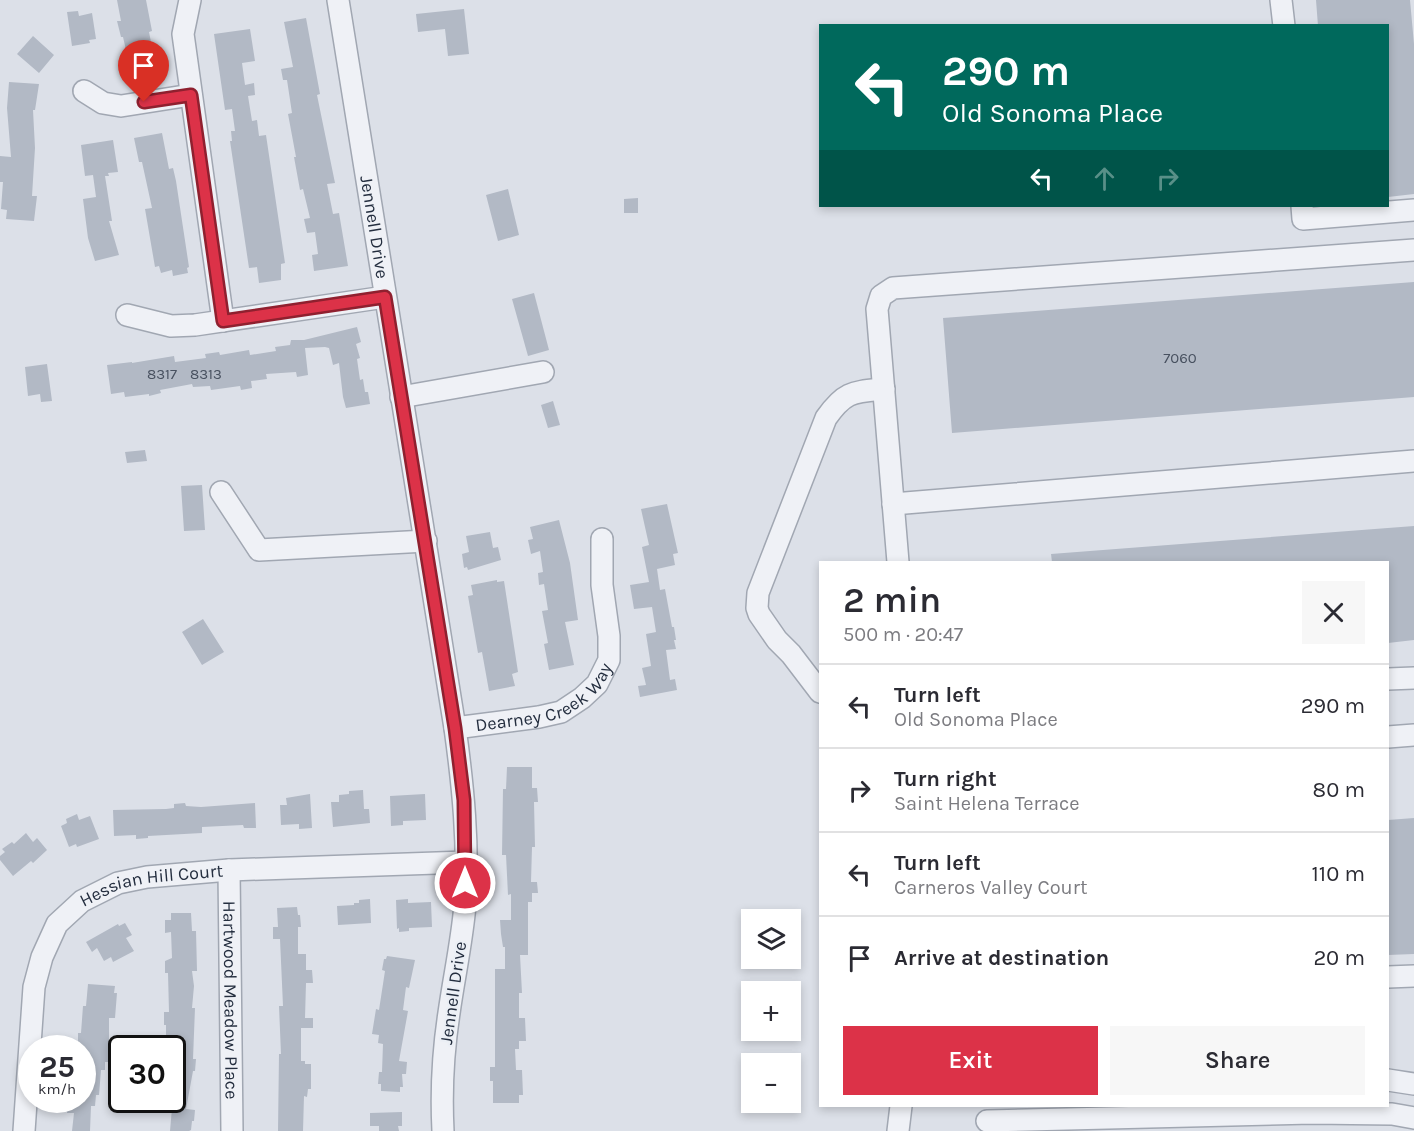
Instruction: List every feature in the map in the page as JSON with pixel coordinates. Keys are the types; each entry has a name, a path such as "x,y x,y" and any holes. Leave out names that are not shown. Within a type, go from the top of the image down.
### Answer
{"street":[{"path":"190,0 183,34 223,321"},
{"name":"Jennell Drive","path":"338,0 426,541 464,800 465,903 443,1073 442,1131"},
{"path":"1281,0 1284,24"},
{"path":"84,91 103,103 121,106 191,95"},
{"path":"1302,207 1303,219 1414,210"},
{"path":"898,561 877,309 881,296 893,288 1414,250"},
{"path":"127,315 171,326 195,325 385,297"},
{"path":"401,397 543,372"},
{"path":"819,691 791,654 777,640 759,614 758,593 826,417 845,396 860,391 884,389"},
{"path":"893,504 1414,461"},
{"path":"221,492 259,550 426,541"},
{"name":"Dearney Creek Way","path":"455,728 561,712 582,698 597,684 609,660 609,636 602,585 602,539"},
{"path":"1389,679 1414,678"},
{"path":"1389,736 1414,735"},
{"name":"Hessian Hill Court","path":"24,1131 34,987 42,957 57,924 82,901 118,884 147,877 229,870 466,862"},
{"name":"Hartwood Meadow Place","path":"229,870 232,1131"},
{"path":"1389,977 1414,976"},
{"path":"1389,1080 1414,1084"},
{"path":"898,1131 901,1107"},
{"path":"987,1119 1313,1109 1392,1114 1414,1118"}],"building":[{"path":"117,0 146,0 156,67 131,72 117,21 121,21"},
{"path":"1316,0 1410,0 1414,44 1414,194 1389,197 1389,24 1318,24"},
{"path":"464,9 469,54 448,56 445,29 418,32 416,14"},
{"path":"78,11 79,16 92,13 96,39 89,40 90,43 72,46 67,12"},
{"path":"306,18 320,94 317,95 335,183 327,184 333,214 339,213 348,266 314,271 312,255 318,254 315,232 307,233 304,219 310,218 303,189 300,190 288,114 292,113 287,80 283,80 281,69 293,67 284,22"},
{"path":"250,29 255,61 242,63 245,85 254,83 255,95 248,96 252,121 257,120 259,136 266,135 285,263 281,264 281,280 259,283 257,267 249,268 230,141 232,141 231,131 235,131 232,109 225,110 214,34"},
{"path":"33,36 54,55 39,73 17,54"},
{"path":"9,82 39,84 35,110 33,110 35,148 32,196 37,196 34,221 6,219 7,210 1,209 3,182 0,182 0,156 11,157 7,108"},
{"path":"162,133 169,169 173,168 176,181 189,267 187,268 188,273 173,276 172,270 161,273 159,266 155,267 145,209 152,208 134,138"},
{"path":"113,140 118,172 108,173 109,176 105,176 112,221 109,221 119,255 95,261 88,238 83,199 96,197 93,175 85,176 81,145"},
{"path":"508,189 519,235 498,241 486,195"},
{"path":"638,198 638,213 624,213 624,199"},
{"path":"1414,282 1414,397 952,433 943,318"},
{"path":"534,293 549,350 528,356 512,299"},
{"path":"357,327 361,342 356,344 360,358 357,359 360,380 363,379 370,404 346,408 339,363 333,365 329,348 325,347 305,348 308,375 297,377 296,372 266,374 267,379 251,381 252,388 241,390 240,386 211,390 210,386 193,387 192,384 160,390 161,393 149,396 149,394 125,397 124,392 111,394 107,365 174,356 175,362 206,358 205,354 219,352 220,355 249,350 250,355 276,351 275,347 290,345 291,340 304,340"},
{"path":"47,364 52,401 41,402 40,394 28,396 25,367"},
{"path":"553,401 560,425 548,428 541,405"},
{"path":"145,450 147,461 127,463 125,452"},
{"path":"202,485 205,530 184,531 181,486"},
{"path":"667,504 678,553 673,554 675,565 657,569 660,590 665,589 672,627 674,627 676,649 666,650 670,680 675,679 677,690 640,697 638,686 646,685 642,668 651,666 646,634 656,632 652,607 634,609 630,585 649,582 642,547 649,545 641,509"},
{"path":"559,520 570,563 578,620 565,622 574,665 549,670 544,644 548,643 542,611 548,610 544,584 539,585 538,573 543,572 540,551 531,554 528,540 533,539 530,527"},
{"path":"1414,526 1414,640 1389,643 1389,561 1052,561 1051,554"},
{"path":"490,532 493,548 498,547 501,560 468,570 467,567 464,568 462,554 469,552 466,536"},
{"path":"497,580 497,582 504,581 518,672 512,674 515,686 489,691 482,652 478,653 468,596 473,595 471,585"},
{"path":"203,619 224,652 202,665 182,632"},
{"path":"507,767 532,767 532,788 537,788 538,802 534,802 535,847 532,847 531,882 537,882 538,893 532,893 532,902 528,902 528,955 520,955 522,993 519,993 519,1018 525,1018 526,1041 519,1041 519,1049 515,1049 516,1070 522,1070 523,1095 519,1095 519,1103 493,1103 493,1081 490,1081 490,1067 495,1067 495,969 505,969 505,947 503,947 500,920 511,920 511,894 508,895 506,855 502,855 503,789 506,789"},
{"path":"363,790 364,809 369,809 370,823 333,827 331,802 339,802 339,795 349,794 349,791"},
{"path":"310,794 312,828 299,829 299,824 281,825 280,805 287,805 286,798"},
{"path":"425,794 426,820 403,821 403,825 391,826 390,796"},
{"path":"185,803 186,806 201,807 255,803 256,828 244,828 243,825 202,827 202,833 148,836 148,838 136,839 136,835 114,836 113,810 166,809 174,808 174,804"},
{"path":"77,814 79,820 90,816 99,839 77,847 76,844 69,847 61,826 67,823 66,819"},
{"path":"1414,818 1414,954 1389,955 1389,820"},
{"path":"26,833 33,842 37,838 47,850 33,863 31,861 13,876 0,860 0,856 5,852 2,849 12,842 14,844"},
{"path":"370,899 371,923 338,925 337,906 354,905 354,903 359,903 359,900"},
{"path":"408,899 408,903 431,902 432,927 409,928 409,931 399,932 396,900"},
{"path":"297,907 301,927 298,927 298,954 306,954 306,970 312,970 313,983 306,983 305,1018 313,1018 313,1028 301,1028 301,1061 311,1064 311,1089 308,1089 307,1097 304,1096 303,1131 278,1131 279,1054 281,1054 279,1006 283,1006 280,939 273,939 273,927 278,927 277,908"},
{"path":"171,913 191,913 192,931 196,931 197,971 192,971 194,986 192,1008 195,1008 193,1059 196,1059 186,1109 186,1035 166,1035 166,1025 164,1025 164,1012 169,1012 168,973 165,973 165,961 172,958 171,932 165,933 165,920 171,920"},
{"path":"125,923 132,935 126,938 134,951 113,962 111,957 104,961 97,948 92,952 86,942 118,924 119,926"},
{"path":"387,956 415,960 409,988 406,987 403,1010 408,1011 399,1061 407,1062 406,1074 402,1074 403,1087 400,1087 400,1092 381,1091 381,1084 378,1084 379,1072 382,1072 383,1044 378,1043 379,1035 372,1034 376,1009 379,1010 385,971 382,970 384,959"},
{"path":"88,984 115,986 114,993 117,993 115,1018 109,1018 108,1062 105,1062 105,1070 101,1070 99,1095 96,1095 96,1035 78,1035 81,1033 83,1006 86,1006"},
{"path":"186,1109 195,1110 191,1130 170,1131 172,1113 186,1113"},
{"path":"402,1112 402,1126 398,1126 399,1131 379,1131 379,1126 370,1126 370,1113"},
{"path":"74,1113 91,1113 90,1131 72,1131"}],"route":[{"path":"144,102 191,95 223,321 385,297 455,728 464,800 465,883"}]}
